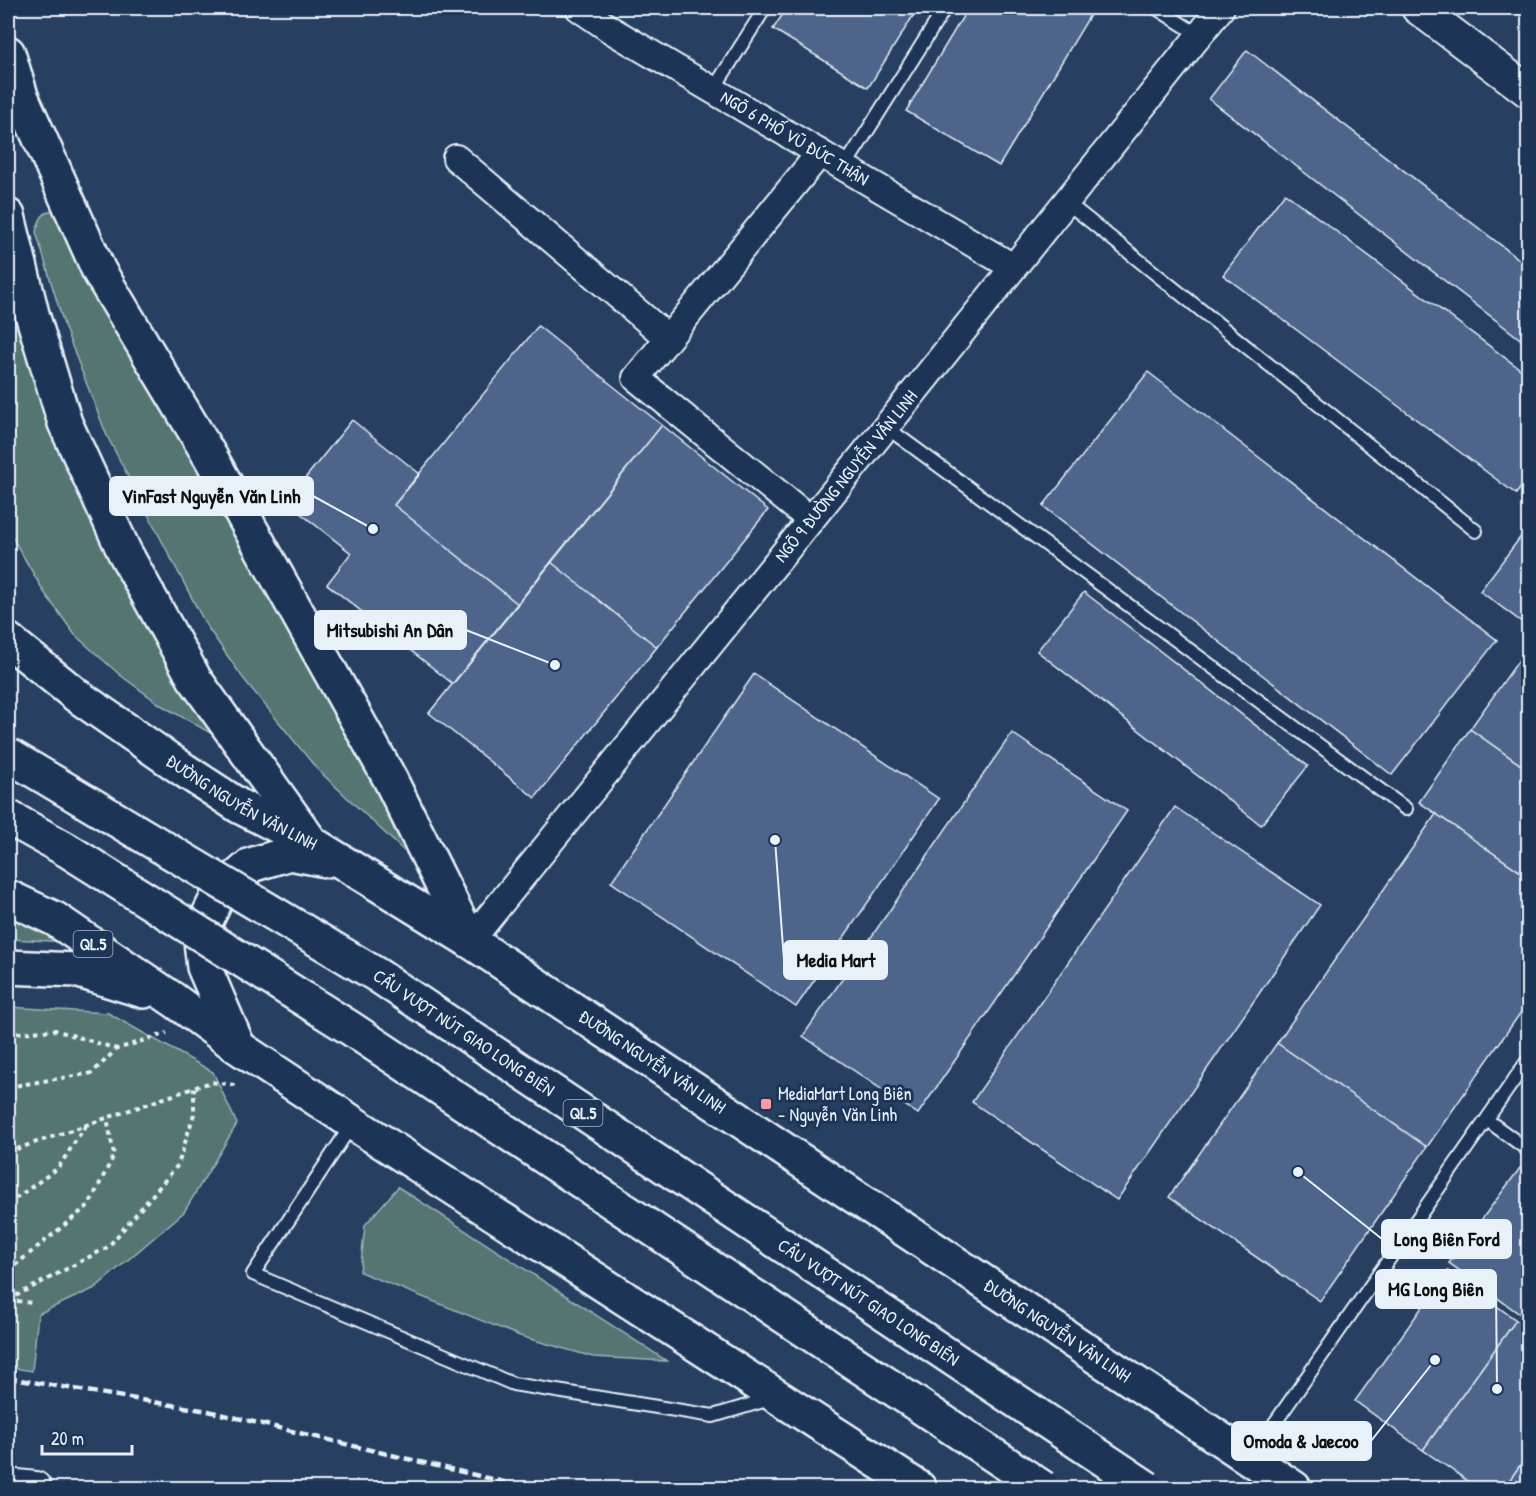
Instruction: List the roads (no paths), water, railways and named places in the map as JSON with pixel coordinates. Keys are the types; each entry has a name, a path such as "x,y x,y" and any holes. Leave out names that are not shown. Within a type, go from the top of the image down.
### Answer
{"highway":[{"path":"8,53 21,96 99,271 211,458 389,777 470,941"},
{"path":"8,216 32,314 65,423 124,551 194,678 313,844"},
{"name":"ĐƯỜNG NGUYỄN VĂN LINH","path":"8,640 76,695 184,770 239,806 313,844 470,941 1294,1488"},
{"name":"CẦU VƯỢT NÚT GIAO LONG BIÊN","path":"8,755 377,975 1147,1488"},
{"path":"8,817 77,856 350,1028 1042,1488"},
{"path":"238,1047 204,967 200,933 219,892 251,866 290,853 346,864"},
{"name":"QL.5","path":"8,897 55,919 174,1000 238,1047 353,1123 919,1488"},
{"path":"8,967 76,970 174,1000"}],"street":[{"name":"NGÕ 9 ĐƯỜNG NGUYỄN VĂN LINH","path":"470,941 1221,8"},
{"path":"1418,8 1528,91"},
{"name":"NGÕ 6 PHỐ VŨ ĐỨC THẬN","path":"583,9 611,30 1013,267"},
{"path":"811,520 636,378 820,153"},
{"path":"456,158 668,338"},
{"path":"8,1485 35,1488"}],"lane":[{"path":"713,90 765,8"},
{"path":"844,168 945,8"},
{"path":"1156,8 1199,35"},
{"path":"1065,201 1476,531"},
{"path":"886,427 1406,809"},
{"path":"1244,1456 1265,1437 1528,1060"},
{"path":"1486,1120 1528,1150"},
{"path":"353,1123 253,1274 513,1384 713,1416 777,1397"}],"railway":[{"path":"8,1378 208,1411 529,1488"}],"place":[{"name":"VinFast Nguyễn Văn Linh","path":"373,529"},
{"name":"Mitsubishi An Dân","path":"555,665"},
{"name":"Media Mart","path":"775,840"},
{"name":"MediaMart Long Biên - Nguyễn Văn Linh","path":"766,1104"},
{"name":"Long Biên Ford","path":"1298,1172"},
{"name":"Omoda & Jaecoo","path":"1435,1360"},
{"name":"MG Long Biên","path":"1497,1389"}]}
